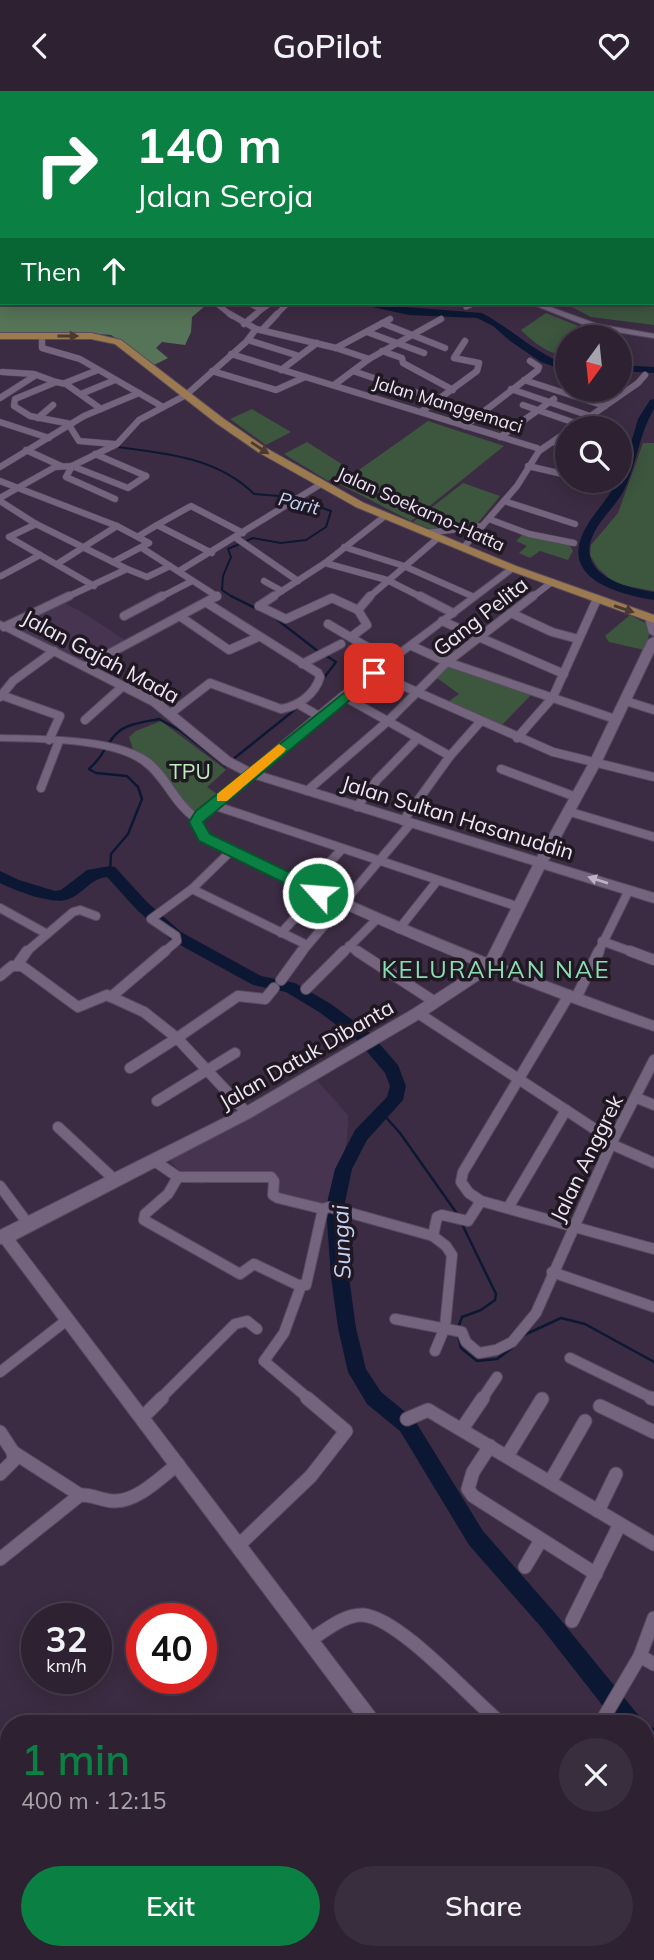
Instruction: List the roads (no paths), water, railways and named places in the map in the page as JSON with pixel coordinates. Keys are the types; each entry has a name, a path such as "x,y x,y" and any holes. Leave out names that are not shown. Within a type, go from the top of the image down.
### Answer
{"highway":[{"name":"Jalan Soekarno-Hatta","path":"0,336 91,336 118,342 262,450 321,484 385,516 438,538 652,619"}],"main road":[{"path":"652,619 654,633"},
{"name":"Jalan Gajah Mada","path":"1,626 86,666 171,713 227,761 250,773"},
{"name":"Jalan Datuk Dibanta","path":"2,1237 156,1162 247,1113 418,1013 489,966 567,811 596,761 654,640"},
{"name":"Jalan Sultan Hasanuddin","path":"250,773 654,898"}],"street":[{"path":"218,305 244,324 259,330 336,348 369,359"},
{"path":"252,305 261,310"},
{"path":"244,324 268,305"},
{"path":"115,499 66,477 72,466 115,445 139,420 186,395 286,305"},
{"path":"466,307 470,305"},
{"path":"538,305 595,326 654,336"},
{"path":"336,348 390,319"},
{"path":"334,385 369,359 441,319"},
{"path":"382,323 445,348"},
{"path":"367,332 425,353"},
{"path":"41,336 42,348 74,356 163,407"},
{"path":"248,340 299,356"},
{"path":"421,412 475,374 479,363 454,358 465,341"},
{"path":"281,370 317,343"},
{"path":"382,351 402,358 403,363 453,390"},
{"name":"Jalan Manggemaci","path":"231,354 538,451 504,501 464,547"},
{"path":"465,426 538,369 530,361"},
{"path":"1,373 37,374 65,383 98,370"},
{"path":"212,371 276,390 305,377"},
{"path":"353,371 439,400"},
{"path":"1,398 37,374"},
{"path":"511,389 590,416 638,383 645,375"},
{"path":"81,394 115,380"},
{"path":"524,380 555,392"},
{"path":"56,382 13,403 16,410 68,425 79,441 115,445"},
{"path":"65,383 100,409"},
{"path":"0,467 68,425 139,393"},
{"path":"500,437 555,398"},
{"path":"594,403 605,406"},
{"path":"38,418 53,405"},
{"path":"523,405 555,418"},
{"path":"0,422 49,438"},
{"path":"538,451 555,440"},
{"path":"26,450 61,466 72,466 128,488 146,476 95,454"},
{"path":"0,454 13,459"},
{"path":"61,466 0,500 36,524 147,577 170,566"},
{"path":"528,466 555,472"},
{"path":"0,481 117,526 149,543 114,562"},
{"path":"179,571 240,539 295,499 321,484"},
{"path":"504,501 575,524"},
{"path":"139,536 191,506 298,581"},
{"path":"351,636 367,625 358,610 337,598 327,599 286,619 259,606 325,563 385,516"},
{"path":"489,519 529,534 574,543"},
{"path":"0,541 36,524"},
{"path":"157,525 212,553"},
{"path":"57,564 117,526"},
{"path":"426,533 482,526"},
{"path":"9,537 94,586"},
{"path":"358,610 387,580 438,538"},
{"path":"344,547 404,566 474,597"},
{"path":"86,666 218,597 142,548"},
{"path":"1,576 40,555"},
{"path":"325,563 387,580 453,613"},
{"path":"198,819 344,696 512,568"},
{"path":"1,626 127,569"},
{"path":"124,616 192,581"},
{"path":"264,581 282,591"},
{"name":"Gang Pelita","path":"307,791 388,721 447,662 552,582"},
{"path":"517,739 553,697 597,599"},
{"path":"171,713 210,683 222,685 274,708 287,709 300,705 316,692 320,677 207,603"},
{"path":"511,614 543,629 578,639"},
{"path":"181,617 229,650 258,637"},
{"path":"442,621 564,674"},
{"path":"328,624 391,661"},
{"path":"302,664 341,644"},
{"path":"412,646 447,662 615,719"},
{"path":"41,788 60,716 1,694 13,681 54,651"},
{"path":"374,673 517,739 553,752 654,777"},
{"path":"0,676 13,681"},
{"path":"85,720 123,686"},
{"path":"344,696 450,756"},
{"path":"626,701 654,710"},
{"path":"300,705 319,716"},
{"path":"130,1068 238,996 265,999 305,944 380,862 450,756 480,722"},
{"path":"0,738 54,740 111,748 148,762 182,808 198,819 200,833 231,851 376,920 489,966 654,1026"},
{"path":"357,807 377,779 418,738"},
{"path":"501,769 576,797"},
{"path":"213,805 519,907"},
{"path":"567,811 654,837"},
{"path":"307,887 342,849"},
{"path":"111,997 177,941 176,936 151,919 192,889 231,851"},
{"path":"399,929 437,881"},
{"path":"192,889 305,944"},
{"path":"629,890 572,996 463,1172 461,1182 481,1201 654,1249"},
{"path":"281,933 318,893"},
{"path":"0,908 47,935"},
{"path":"0,976 17,965 25,953 73,912 80,910 96,916"},
{"path":"306,989 376,920"},
{"path":"602,941 654,960"},
{"path":"349,946 435,1002"},
{"path":"17,965 78,1007 88,1005 103,995 160,1022 247,1113"},
{"path":"418,1013 612,1142 654,1163"},
{"path":"157,1101 235,1053"},
{"name":"Jalan Anggrek","path":"444,1327 462,1332 466,1342 479,1353 496,1350 512,1342 536,1313 612,1142 637,1098 654,1060"},
{"path":"637,1098 654,1105"},
{"path":"508,1208 566,1110"},
{"path":"58,1127 116,1181"},
{"path":"156,1162 178,1177 271,1177 274,1181 275,1197 433,1236 446,1246 452,1255 444,1327 435,1351"},
{"path":"178,1177 168,1194 145,1214 144,1220 238,1273 243,1273 254,1264 301,1286 306,1285 326,1208"},
{"path":"0,1186 29,1225"},
{"path":"433,1236 437,1217 442,1215 460,1220 471,1219 481,1201"},
{"path":"2,1237 178,1464 366,1715"},
{"path":"552,1272 654,1307"},
{"path":"239,1545 316,1469 340,1443 346,1431 264,1361 267,1352 279,1342 289,1323 301,1286"},
{"path":"395,1319 444,1327"},
{"path":"0,1372 67,1320"},
{"path":"142,1418 235,1324 247,1321 257,1329"},
{"path":"570,1358 654,1399"},
{"path":"462,1429 497,1377"},
{"path":"507,1456 542,1399"},
{"path":"600,1406 654,1432"},
{"path":"407,1419 428,1411 654,1544"},
{"path":"550,1482 585,1421"},
{"path":"0,1432 13,1452 80,1495"},
{"path":"490,1446 473,1472 468,1489 473,1496 596,1574"},
{"path":"0,1474 13,1463 13,1452"},
{"path":"0,1559 80,1495 89,1493 113,1501 125,1500 178,1464"},
{"path":"598,1511 616,1474"},
{"path":"572,1621 620,1524"},
{"path":"525,1567 541,1540"},
{"path":"310,1640 352,1616 366,1614 387,1623 416,1645 489,1715"},
{"path":"605,1715 640,1656 654,1618"},
{"path":"640,1656 654,1664"}],"waterway":[{"path":"370,305 409,312 479,315 496,324 545,360 555,364"},
{"path":"632,369 654,370"},
{"path":"654,402 644,419 631,461 615,496 590,530 584,546 585,559 590,570 600,579 626,590 654,596"},
{"name":"Parit","path":"117,447 190,459 224,472 254,494 292,497 331,511 326,527 306,540 281,543 253,538 228,549 231,557 223,576 222,590 231,596"},
{"name":"Parit","path":"231,596 269,615"},
{"name":"Parit","path":"275,618 319,652"},
{"name":"Parit","path":"323,679 336,662 325,655"},
{"name":"Parit","path":"232,760 297,708"},
{"name":"Parit","path":"110,871 111,854 128,834 142,799 138,787 127,776 96,773 89,769 120,730 159,719 181,731 225,766"},
{"name":"Sungai","path":"0,876 14,884 55,896 65,895 92,874 110,871 142,906 176,936 258,981 290,987 325,1008 364,1037 392,1070 398,1086 395,1100 361,1135 344,1169 335,1207 340,1277 357,1372 374,1398 407,1425 476,1538 548,1620 624,1715"},
{"path":"383,1114 400,1133 458,1215"},
{"path":"458,1328 462,1317 481,1310 495,1300 496,1294 462,1224"},
{"path":"524,1335 561,1318 585,1324 654,1362"},
{"path":"458,1335 461,1348 477,1361 497,1359 512,1348"}],"district":[{"name":"KELURAHAN NAE","path":"496,969"}],"park label":[{"name":"TPU","path":"190,771"}]}
